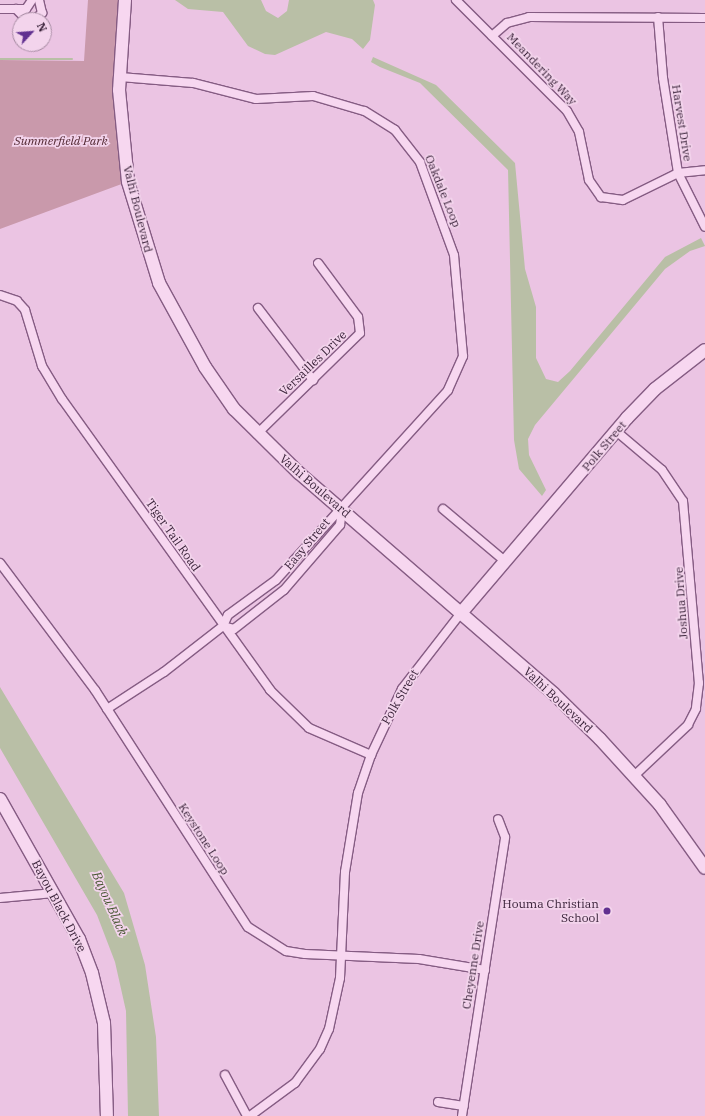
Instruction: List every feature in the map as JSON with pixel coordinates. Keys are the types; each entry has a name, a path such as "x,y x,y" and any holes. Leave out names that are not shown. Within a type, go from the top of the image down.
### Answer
{"street":[{"path":"0,9 26,9 32,0"},
{"path":"39,0 42,12"},
{"name":"Valhi Boulevard","path":"125,0 120,77 122,138 128,182 159,283 205,368 257,434 554,694 633,776 705,868"},
{"name":"Meandering Way","path":"456,0 557,99 575,123 589,180 601,197 623,200 678,173 705,170"},
{"path":"16,9 19,12"},
{"path":"492,36 507,23 529,17 705,18"},
{"name":"Harvest Drive","path":"658,18 663,78 678,173 705,227"},
{"name":"Oakdale Loop","path":"120,77 193,83 256,99 313,96 331,99 380,119 395,130 420,162 454,255 463,356 448,390 342,510"},
{"name":"Versailles Drive","path":"257,434 355,340 361,325 318,263"},
{"name":"Tiger Tail Road","path":"0,295 17,301 26,310 42,366 55,388 223,626 286,710 324,736 370,755"},
{"path":"258,308 313,380"},
{"name":"Polk Street","path":"250,1116 285,1093 320,1049 337,1000 350,832 370,755 402,689 461,613 616,431 655,389 705,350"},
{"name":"Joshua Drive","path":"616,431 662,470 683,501 698,683 696,709 688,725 633,776"},
{"path":"443,509 506,562"},
{"name":"Easy Street","path":"107,709 164,672 223,626 228,615 258,596 282,573 333,513 342,510 340,524 291,582 234,629 223,626"},
{"name":"Keystone Loop","path":"0,563 63,643 248,926 286,950 341,956 419,959 485,970"},
{"path":"282,573 291,582"},
{"name":"Bayou Black Drive","path":"0,799 4,814 54,893 79,939 104,1023 107,1116"},
{"name":"Cheyenne Drive","path":"462,1116 505,837 498,819"},
{"path":"0,898 54,893"},
{"path":"225,1075 247,1116"},
{"path":"438,1102 464,1106"}],"green space":[{"name":"Summerfield Park","path":"88,0 124,0 121,61 127,182 0,229 0,60 84,61"}],"water":[{"path":"175,0 261,0 266,11 278,18 287,11 289,0 373,0 375,5 370,40 363,49 352,39 326,32 275,55 265,54 248,46 223,12 188,9"},
{"path":"373,57 436,85 515,163 525,269 536,307 536,358 546,379 558,382 570,371 665,257 701,238 705,246 690,251 665,269 535,425 528,439 529,455 546,490 542,496 519,469 514,440 508,170 420,83 380,67 371,62"},
{"name":"Bayou Black","path":"0,687 124,893 145,965 156,1037 159,1116 128,1116 126,1011 115,962 97,915 0,748"}],"waterway":[{"path":"0,59 72,59"}],"place":[{"name":"Houma Christian School","path":"607,911"}]}
